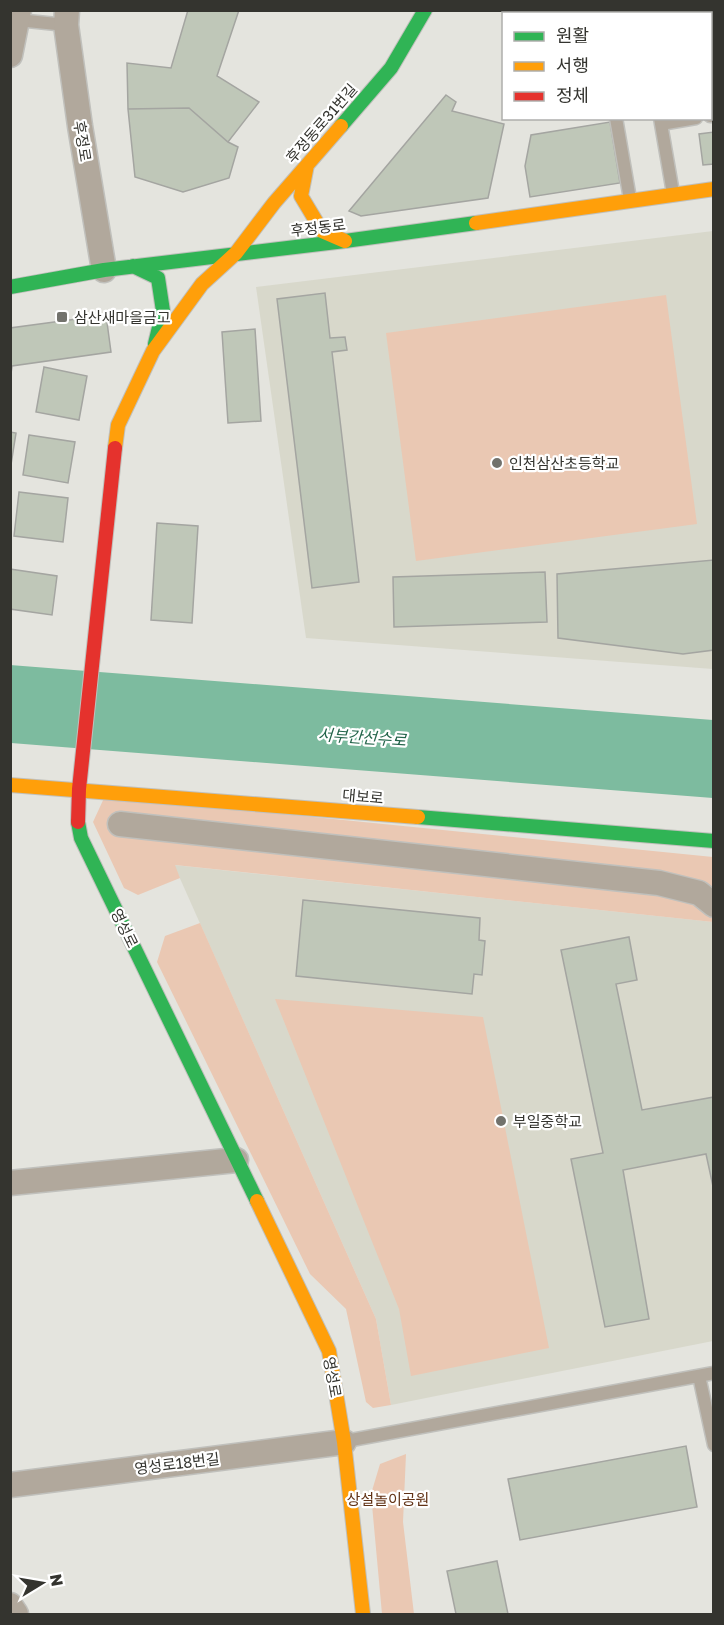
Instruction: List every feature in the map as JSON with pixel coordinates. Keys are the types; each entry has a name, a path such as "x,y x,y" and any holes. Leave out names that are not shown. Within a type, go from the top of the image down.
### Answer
{"street":[{"name":"후정동로31번길","path":"153,351 202,284 236,253 274,203 391,68 425,10"},
{"path":"10,55 18,15"},
{"name":"후정로","path":"66,18 80,126 104,270"},
{"path":"307,165 301,196 322,231 345,241"},
{"name":"후정동로","path":"10,287 104,270 345,241 714,189"},
{"path":"133,266 158,278 163,311 153,351"},
{"name":"영성로","path":"153,351 118,425 79,789 78,824 81,838 329,1351 345,1442 363,1614"},
{"name":"대보로","path":"10,785 713,843"},
{"path":"120,824 659,883 699,893 714,905"},
{"path":"10,1183 236,1160"},
{"name":"영성로18번길","path":"10,1485 345,1442"},
{"path":"10,1605 16,1614"}],"lane":[{"path":"18,15 66,18"},
{"path":"616,120 630,200"},
{"path":"661,121 673,194"},
{"path":"345,1442 714,1373"},
{"path":"699,1376 714,1445"}],"shaded area":[{"name":"인천삼산초등학교","path":"713,231 713,669 306,638 256,287"},
{"name":"부일중학교","path":"174,865 713,922 713,1341 391,1405 376,1319"}],"green space":[{"path":"666,295 697,524 416,561 386,333"},
{"path":"105,796 713,857 713,922 175,865 180,878 138,895 124,888 93,822"},
{"path":"200,923 376,1319 391,1405 373,1408 366,1402 346,1309 310,1274 157,962 165,936"},
{"path":"275,999 483,1017 549,1348 411,1376 399,1309"},
{"name":"상설놀이공원","path":"406,1454 403,1522 414,1614 382,1614 371,1494 380,1464"}],"water":[{"name":"서부간선수로","path":"10,665 713,720 713,798 11,743"}],"building":[{"path":"188,10 239,10 217,76 259,102 228,142 189,108 128,109 127,63 171,68"},
{"path":"560,10 592,10 592,12 558,12"},
{"path":"698,10 714,10 714,102 712,102 712,12 698,12"},
{"path":"446,95 456,102 452,111 504,124 488,198 361,216 349,211"},
{"path":"189,108 228,142 238,147 229,178 183,192 135,177 128,109"},
{"path":"610,122 620,183 530,197 525,166 531,135"},
{"path":"714,132 714,164 703,165 699,134"},
{"path":"325,293 330,338 345,337 347,350 332,352 359,582 312,588 277,299"},
{"path":"106,315 111,352 12,366 10,382 10,328"},
{"path":"255,329 261,421 228,423 222,332"},
{"path":"44,367 87,376 79,420 36,412"},
{"path":"10,432 16,433 10,471"},
{"path":"29,435 75,442 68,483 23,475"},
{"path":"19,492 68,498 63,542 14,536"},
{"path":"157,523 198,526 192,623 151,620"},
{"path":"714,560 714,650 683,654 558,638 557,574"},
{"path":"10,569 57,576 52,615 10,609"},
{"path":"545,572 547,622 394,627 393,577"},
{"path":"303,900 480,918 479,940 485,941 482,975 474,974 472,994 296,976"},
{"path":"629,937 637,980 616,984 642,1110 714,1097 714,1191 706,1154 623,1170 649,1319 605,1327 571,1159 603,1153 561,950"},
{"path":"686,1446 697,1507 520,1540 508,1479"},
{"path":"497,1561 508,1614 456,1614 447,1571"}],"traffic: fast":[{"path":"341,126 391,68 425,10"},
{"path":"10,287 104,270 476,223"},
{"path":"133,266 158,278 163,311 155,344"},
{"path":"418,817 714,841"},
{"path":"78,822 81,838 257,1201"}],"traffic: slow":[{"path":"115,448 118,425 153,351 202,284 236,253 274,203 341,126"},
{"path":"307,165 301,196 322,231 345,241"},
{"path":"476,223 714,189"},
{"path":"10,785 418,817"},
{"path":"257,1201 329,1351 344,1442 363,1614"}],"traffic: jam":[{"path":"78,822 79,789 115,448"}],"place":[{"name":"삼산새마을금고","path":"62,317"},
{"name":"인천삼산초등학교","path":"497,463"},
{"name":"부일중학교","path":"501,1121"}]}
